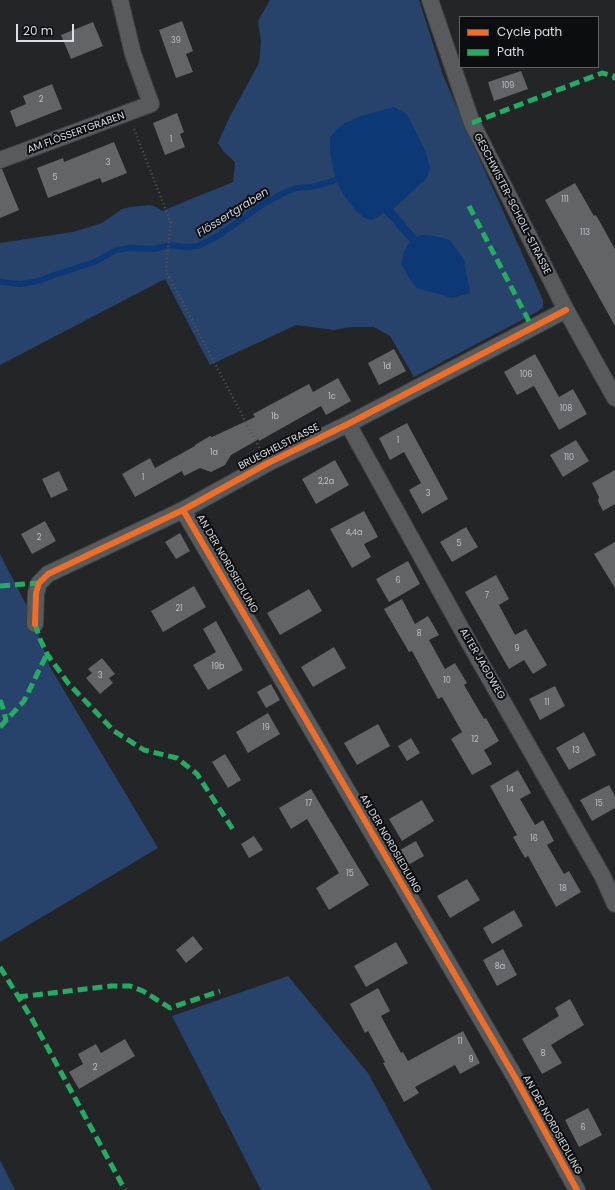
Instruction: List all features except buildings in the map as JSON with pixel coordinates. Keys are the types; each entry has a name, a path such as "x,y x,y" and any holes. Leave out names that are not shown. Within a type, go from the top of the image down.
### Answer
{"street":[{"name":"AM FLÖSSERTGRABEN","path":"0,160 128,114 151,104 133,54 120,0"},
{"name":"GESCHWISTER-SCHOLL-STRASSE","path":"430,0 472,123 566,310 615,398"},
{"name":"BRUEGHELSTRASSE","path":"35,624 36,593 39,583 48,574 183,510 268,464 566,310"},
{"name":"ALTER JAGDWEG","path":"348,424 471,646 603,877 615,904"},
{"name":"AN DER NORDSIEDLUNG","path":"183,510 516,1079 577,1190"}],"path":[{"path":"128,114 172,223 169,235 166,271 268,464"}],"shaded area":[{"path":"270,0 419,0 443,75 543,300 543,307 537,312 414,377 390,336 374,327 351,327 334,330 296,325 210,365 165,279 0,365 0,243 73,232 102,223 122,209 130,207 150,205 162,211 233,182 235,162 223,151 218,143 229,118 259,63 261,42 258,21"},
{"path":"394,107 407,114 426,152 430,169 426,179 393,209 417,237 422,235 435,236 450,240 464,260 470,293 452,298 417,288 401,264 404,251 410,242 384,213 371,220 364,218 355,210 341,191 334,174 330,151 330,137 337,129 347,122 361,116"},
{"path":"0,554 32,616 50,667 158,848 0,942"},
{"path":"288,976 368,1073 432,1190 261,1190 172,1016"},
{"path":"0,1160 15,1190 0,1190"}],"waterway":[{"name":"Flössertgraben","path":"0,282 21,284 39,281 95,262 116,250 130,248 155,249 169,245 186,247 198,246 218,236 263,204 286,192 296,188 311,187 337,180"}],"marked path":[{"path":"472,123 602,73 614,76 615,80"},
{"path":"469,206 532,327"},
{"path":"0,586 39,583"},
{"path":"35,624 47,654 68,683 114,731 144,750 177,758 197,774 234,831"},
{"path":"0,727 24,701 47,654"},
{"path":"0,700 6,721"},
{"path":"0,967 32,1019 125,1190"},
{"path":"18,997 111,986 130,986 143,991 170,1008 220,991"}],"cycle path":[{"path":"35,624 36,593 39,583 48,574 183,510 268,463 348,424 566,310"},
{"path":"183,510 516,1079 577,1190"}]}
